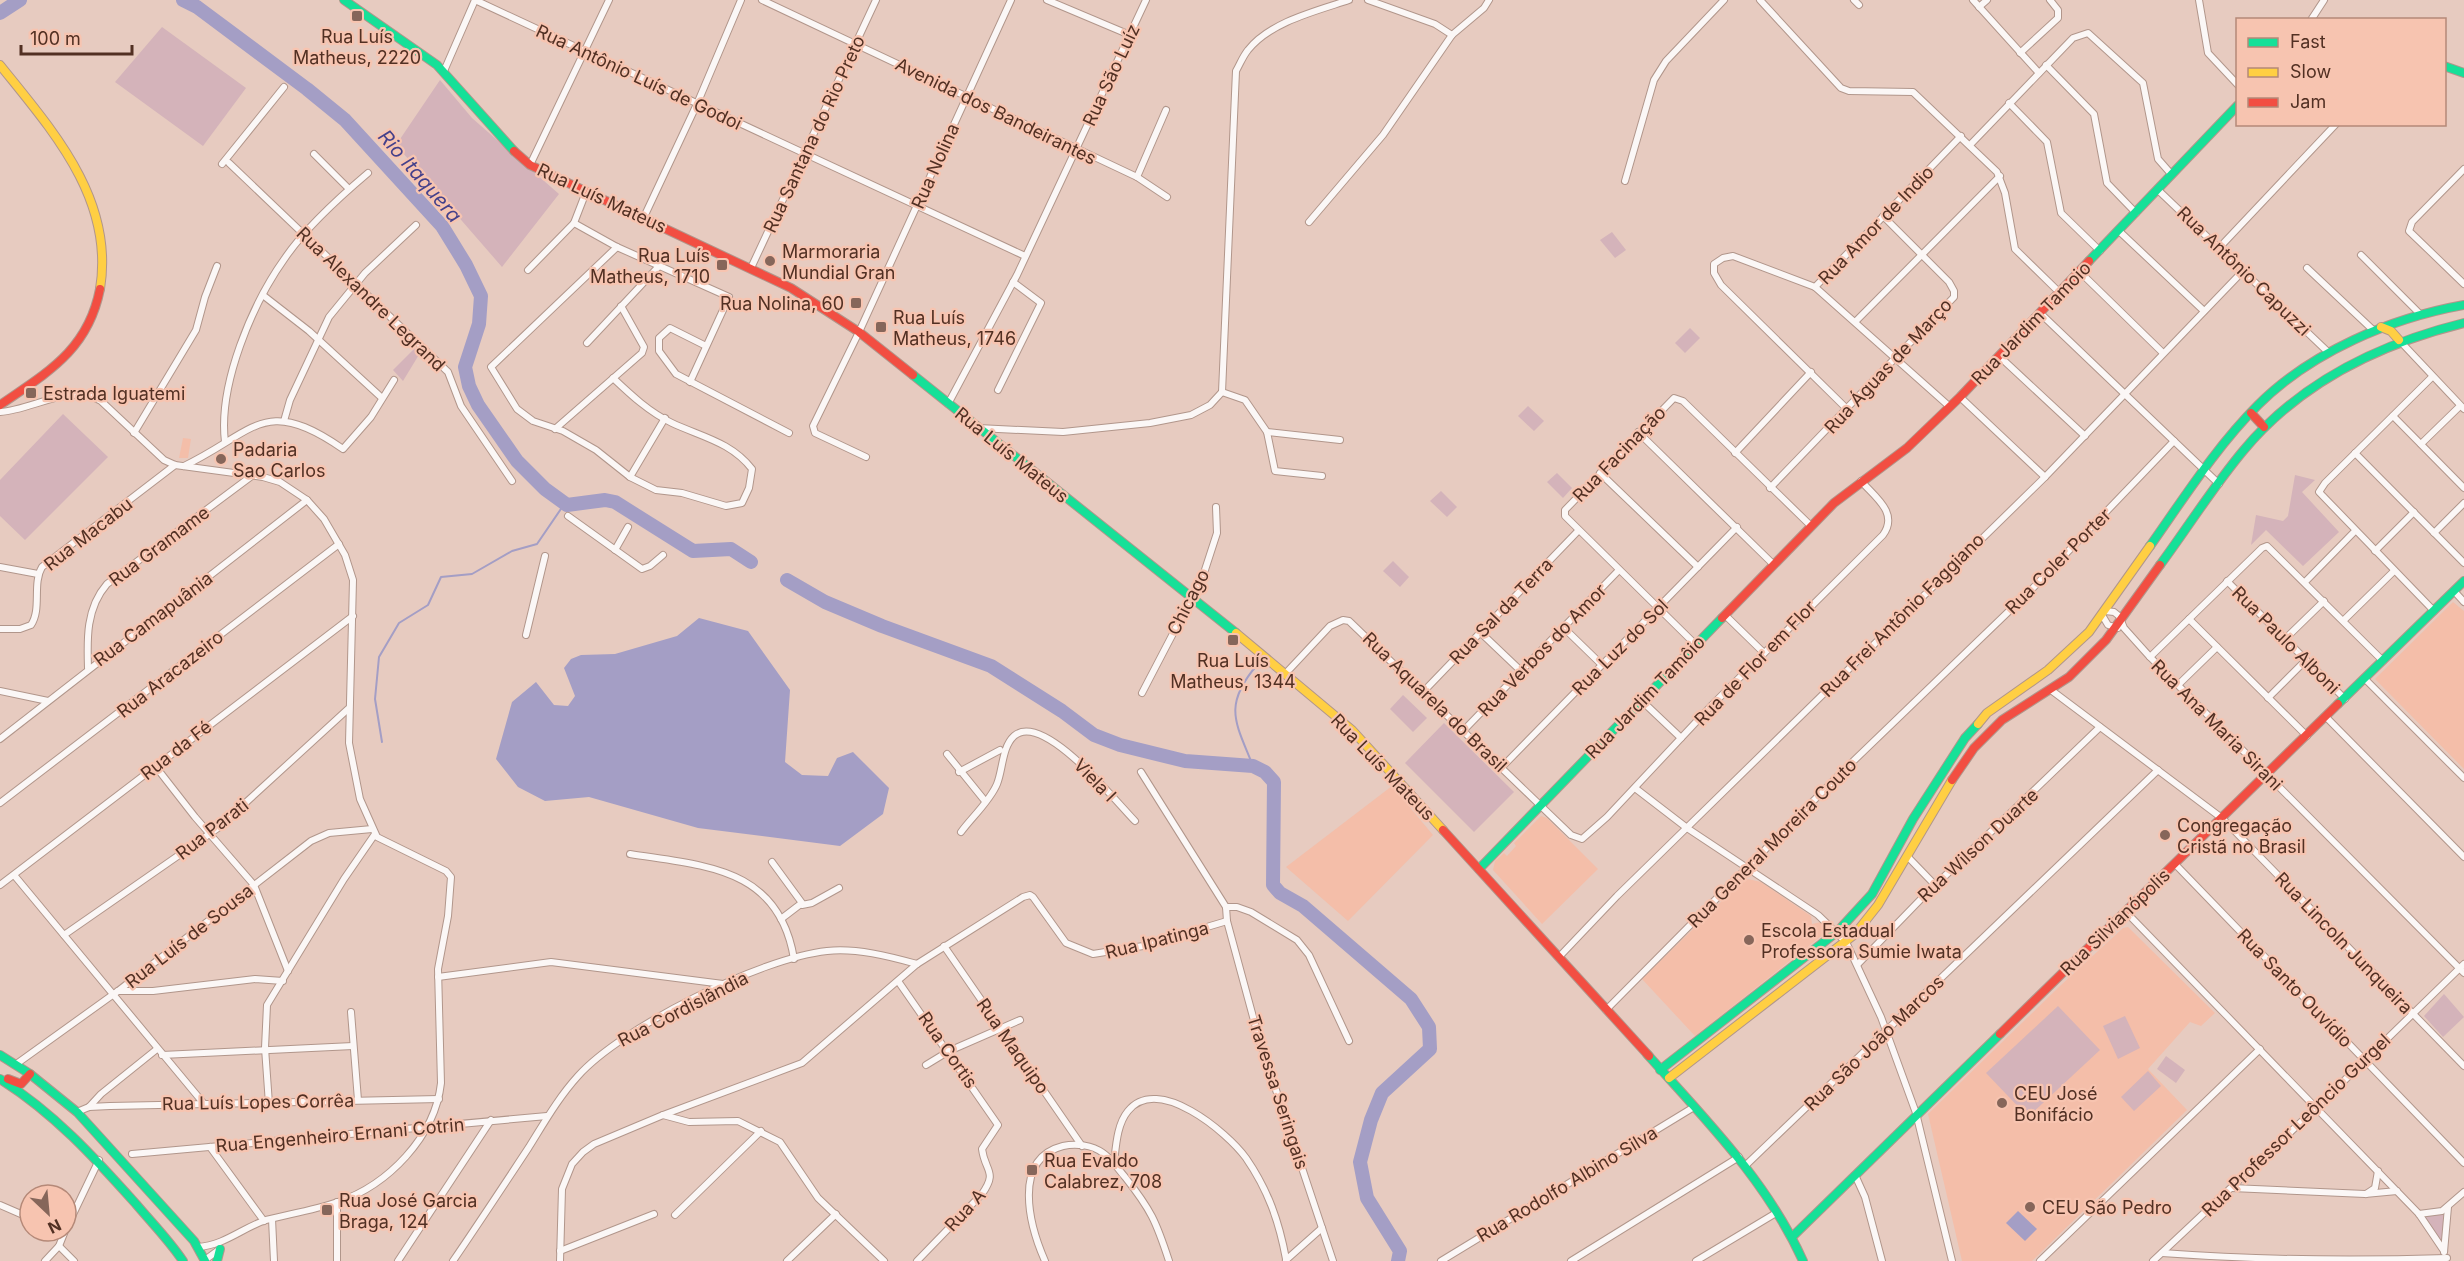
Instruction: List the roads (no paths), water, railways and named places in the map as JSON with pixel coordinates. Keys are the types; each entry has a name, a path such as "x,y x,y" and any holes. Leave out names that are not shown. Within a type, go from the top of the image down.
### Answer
{"main road":[{"name":"Rua Luís Mateus","path":"344,0 400,37 444,72 515,152 530,165 751,268 817,303 859,332 1286,673 1352,730 1606,1010 1615,1015 1660,1070 1739,1157 1791,1237 1803,1261"},
{"path":"0,65 64,150 93,199 100,220 103,267 99,300 81,340 65,356 0,405"},
{"path":"2446,66 2464,73"},
{"name":"Rua Jardim Tamoio","path":"1811,526 1861,481 1907,448 1950,407 2236,107"},
{"path":"1660,1070 1838,931 1872,894 1913,819 1965,738 1987,713 2047,671 2089,632 2205,471 2251,412 2271,393 2329,353 2377,329 2420,314 2464,305"},
{"path":"1669,1078 1846,942 1878,905 1957,772 1987,732 2015,711 2051,690 2094,654 2121,625 2219,484 2264,427 2307,390 2335,370 2399,340 2464,323"},
{"path":"2377,329 2391,331 2399,340"},
{"path":"2251,412 2264,427"},
{"name":"Rua Jardim Tamôio","path":"1479,869 1811,526"},
{"name":"Rua Silvianópolis","path":"1791,1237 1916,1113 2223,819 2464,581"},
{"path":"2047,671 2051,690"},
{"path":"0,1055 30,1074 77,1112 198,1247 204,1261"},
{"path":"0,1078 21,1084 30,1074"},
{"path":"0,1078 43,1108 99,1160 181,1258 191,1261"},
{"path":"43,1108 44,1099 56,1095"},
{"path":"218,1261 223,1245"}],"street":[{"path":"444,72 475,0"},
{"name":"Rua Antônio Luís de Godoi","path":"475,0 584,53 1025,256"},
{"path":"530,165 609,0"},
{"path":"644,217 697,104 741,0"},
{"name":"Avenida dos Bandeirantes","path":"762,0 1137,177 1167,197"},
{"name":"Rua Santana do Rio Preto","path":"751,268 876,0"},
{"name":"Rua Nolina","path":"866,457 812,430 1011,0"},
{"path":"1047,0 1130,35"},
{"name":"Rua São Luíz","path":"948,404 1017,275 1146,0"},
{"path":"978,428 1063,432 1150,423 1191,415 1210,405 1222,392 1236,71 1248,50 1266,33 1311,13 1349,0"},
{"path":"1368,0 1435,24 1452,35"},
{"path":"1309,222 1383,135 1452,35 1484,8 1489,0"},
{"path":"1625,181 1654,80 1666,61 1724,0"},
{"path":"1760,0 1842,88 1849,91 1913,92 1961,136 2000,176 2015,249 2060,292"},
{"path":"1973,0 2039,73"},
{"path":"1979,7 1987,0"},
{"path":"2020,52 2058,18 2058,10 2050,0"},
{"path":"2199,0 2208,53 2236,83"},
{"path":"2312,18 2324,0"},
{"path":"1970,145 2073,38 2084,33 2092,35 2143,84 2158,159 2172,175"},
{"path":"2046,66 2094,114 2107,183 2136,213"},
{"path":"222,164 284,87"},
{"path":"2009,104 2047,142 2061,213 2100,251"},
{"path":"1137,177 1166,110"},
{"path":"2219,248 2334,126"},
{"name":"Rua Amor de Indio","path":"1950,407 1815,286 1961,136"},
{"path":"315,154 349,189"},
{"name":"Rua Alexandre Legrand","path":"229,163 448,372 461,406 512,481"},
{"path":"2464,169 2409,228 2413,237 2464,284"},
{"path":"225,442 224,410 233,368 249,325 264,296 285,258 349,189 368,173"},
{"path":"1856,321 2000,176"},
{"name":"Rua Antônio Capuzzi","path":"2158,189 2329,353"},
{"path":"528,270 574,223 586,192"},
{"name":"Rua Águas de Março","path":"1770,488 1954,297 1952,285 1883,216"},
{"path":"574,223 617,247 729,297 690,382"},
{"path":"284,421 290,400 328,317 356,283 416,225"},
{"path":"2119,231 2204,311"},
{"path":"613,378 638,402 664,418 713,438 741,455 752,469 749,488 742,502 726,506 682,493 656,490 630,477 596,450 555,429 533,421 517,409 491,367 617,247"},
{"path":"2361,255 2420,314"},
{"path":"1815,286 1733,256 1723,258 1714,264 1714,273 1721,285 1847,409"},
{"path":"587,343 660,265"},
{"path":"134,433 195,330 217,266"},
{"path":"2307,268 2377,329"},
{"name":"Rua Frei Antônio Faggiano","path":"1559,957 1687,828 2045,477 2243,271"},
{"path":"2080,272 2163,353"},
{"path":"998,390 1041,303 1013,282"},
{"path":"264,296 318,339 336,359 382,398"},
{"path":"555,429 642,352 644,347 621,306"},
{"path":"2040,314 2219,484"},
{"path":"706,346 669,328 658,338 659,351 676,374 789,433"},
{"path":"2399,340 2462,408 2421,444"},
{"path":"2000,356 2085,436"},
{"path":"1735,453 1811,372"},
{"path":"2432,377 2320,489 2321,496 2434,611"},
{"path":"183,466 256,426 277,420 311,429 343,449 371,417 394,380"},
{"path":"1222,392 1245,400 1267,432 1275,471 1322,476"},
{"path":"0,412 84,393 101,401 157,455 175,465 253,475 280,483 307,500 324,519 339,544 353,580 348,709 349,743 355,784 374,832 410,855 446,871 451,876 448,916 438,978 442,1071 439,1099 428,1128 409,1152 388,1172 353,1196 264,1221 223,1245 204,1261"},
{"path":"1960,397 2045,477"},
{"name":"Rua Facinação","path":"1696,645 1567,519 1565,510 1638,432 1668,402 1676,398 1699,415 1770,488 1811,526"},
{"path":"2393,416 2464,488"},
{"path":"630,477 664,418"},
{"path":"1267,432 1340,441"},
{"path":"1638,432 1774,565"},
{"name":"Rua Coler Porter","path":"1939,678 2046,575 2174,441"},
{"path":"2355,453 2464,563"},
{"name":"Rua Macabu","path":"0,629 24,628 33,622 38,574 48,562 175,465"},
{"path":"1600,473 1698,567"},
{"name":"Rua Gramame","path":"88,668 89,620 97,598 107,584 253,475"},
{"name":"Rua de Flor em Flor","path":"1582,839 1635,788 1681,738 1887,529 1888,513 1861,481"},
{"name":"Rua Camapuânia","path":"0,739 88,668 307,500"},
{"path":"2434,533 2464,503"},
{"name":"Chicago","path":"1142,693 1192,599 1215,542 1216,507"},
{"path":"2375,551 2414,512"},
{"path":"568,516 642,569 650,566 663,555"},
{"path":"615,550 628,527"},
{"name":"Rua Luz do Sol","path":"1503,766 1737,527"},
{"name":"Rua Sal da Terra","path":"1424,691 1578,531"},
{"path":"2305,582 2355,531"},
{"name":"Rua Aracazeiro","path":"0,803 339,544"},
{"path":"2150,657 2262,548 2270,547 2383,661"},
{"path":"526,635 545,556"},
{"path":"0,567 38,574"},
{"name":"Rua Verbos do Amor","path":"1464,730 1619,570"},
{"path":"2344,620 2394,571"},
{"name":"Rua Paulo Alboni","path":"2227,581 2344,699"},
{"path":"2454,591 2464,602"},
{"path":"2285,639 2324,601"},
{"name":"Rua Ana Maria Sirani","path":"2121,625 2106,623 2104,613 2114,612 2121,625 2178,686 2462,968"},
{"path":"1725,615 1764,653"},
{"name":"Rua da Fé","path":"0,885 353,616"},
{"path":"2189,619 2307,736"},
{"name":"Rua Aquarela do Brasil","path":"1286,673 1330,626 1343,620 1355,625 1503,766 1540,806 1574,837 1582,839"},
{"path":"1563,628 1602,665"},
{"path":"1480,632 1521,671"},
{"path":"2178,686 2217,647"},
{"path":"2268,698 2306,660"},
{"name":"Rua General Moreira Couto","path":"1606,1010 1939,678"},
{"path":"2365,679 2464,778"},
{"name":"Rua Lincoln Junqueira","path":"2051,690 2223,819 2464,1066"},
{"path":"0,691 48,702"},
{"path":"1642,701 1681,738"},
{"name":"Rua Parati","path":"63,935 209,834 348,709"},
{"path":"2326,717 2464,856"},
{"name":"Rua Wilson Duarte","path":"1858,964 1935,885 2100,727"},
{"name":"Viela I","path":"985,801 997,785 1003,759 1014,736 1024,732 1046,736 1063,746 1135,822"},
{"path":"959,772 1000,750"},
{"path":"947,754 959,772 985,801 961,832"},
{"path":"156,767 209,834 254,885 288,971"},
{"name":"Rua São João Marcos","path":"1745,1166 2158,770"},
{"path":"1141,772 1226,908 1242,908 1274,923 1298,940 1309,955 1349,1041"},
{"path":"1635,788 1687,828 1838,931 1846,942 1858,964 1886,1032 1916,1113 1952,1261"},
{"path":"269,1104 265,1048 267,1005 374,832"},
{"name":"Rua Luís de Sousa","path":"15,1065 115,993 321,836 374,832"},
{"path":"630,854 682,862 738,876 761,892 781,919 794,959"},
{"path":"1907,856 1935,885"},
{"path":"772,862 802,905"},
{"name":"Rua Santo Ouvídio","path":"2175,864 2464,1163"},
{"path":"14,875 115,993 160,1052 205,1105"},
{"path":"781,919 802,905 812,903 839,888"},
{"name":"Rua Ipatinga","path":"560,1261 562,1189 567,1172 577,1157 594,1144 663,1115 802,1063 916,964 1027,895 1033,897 1066,943 1093,954 1143,946 1227,921"},
{"name":"Travessa Seringais","path":"1226,908 1227,921 1259,1040 1333,1261"},
{"path":"2126,912 2397,1191 2420,1216 2446,1257"},
{"name":"Rua Maquipo","path":"944,946 1082,1146"},
{"name":"Rua Cordislândia","path":"453,1261 547,1116 568,1088 595,1060 628,1034 725,984 821,951 842,950 873,954 916,964"},
{"path":"438,978 551,962 725,984"},
{"name":"Rua Professor Leôncio Gurgel","path":"2153,1261 2462,968"},
{"path":"115,993 255,979 283,981"},
{"name":"Rua Cortis","path":"898,981 996,1121"},
{"path":"351,1012 358,1100"},
{"path":"926,1065 949,1051 1020,1020"},
{"path":"89,1107 101,1094 160,1052 353,1046"},
{"path":"2040,1261 2260,1049"},
{"name":"Rua Luís Lopes Corrêa","path":"77,1112 89,1107 439,1099"},
{"path":"1114,1163 1122,1120 1136,1104 1156,1099 1171,1101 1198,1114 1236,1146 1255,1172 1274,1206 1286,1260 1322,1228"},
{"name":"Rua Rodolfo Albino Silva","path":"1441,1261 1454,1258 1694,1107"},
{"path":"663,1115 689,1122 738,1120 780,1142 790,1154 811,1190 884,1261"},
{"name":"Rua Engenheiro Ernani Cotrin","path":"132,1154 547,1116"},
{"path":"398,1261 491,1120"},
{"name":"Rua A","path":"917,1261 982,1194 989,1183 992,1176 982,1149 997,1130 996,1121"},
{"path":"675,1215 761,1131"},
{"path":"1045,1261 1030,1215 1029,1185 1032,1173 1039,1161 1056,1148 1082,1146 1095,1148 1114,1163 1150,1208 1169,1261"},
{"path":"210,1147 264,1221"},
{"path":"1571,1261 1739,1157"},
{"path":"78,1201 99,1160"},
{"path":"2365,1194 2375,1188 2378,1171"},
{"path":"1855,1174 1865,1197 1882,1261"},
{"path":"2232,1188 2365,1194 2397,1191"},
{"path":"2420,1216 2436,1214 2463,1195"},
{"path":"337,1202 337,1261"},
{"path":"0,1205 18,1213"},
{"path":"2446,1257 2448,1207"},
{"path":"1696,1261 1776,1213"},
{"path":"560,1251 654,1214"},
{"path":"787,1261 836,1214"},
{"path":"272,1219 274,1261"},
{"path":"45,1261 59,1245 74,1261"},
{"path":"198,1247 223,1245"},
{"path":"2162,1253 2223,1258 2372,1260 2446,1257"}],"waterway":[{"name":"Rio Itaquera","path":"0,13 20,0"},
{"name":"Rio Itaquera","path":"183,0 197,7 345,120 442,226 466,265 481,296 479,324 465,367 469,386 478,405 517,461 545,489 567,505 605,500 615,502 693,551 731,549 751,562"},
{"path":"382,742 375,699 379,657 399,623 428,605 441,577 472,574 512,551 537,544 565,503"},
{"path":"787,580 825,602 882,626 991,666 1062,711 1094,735 1120,745 1185,761 1253,766 1265,772 1274,782 1273,885 1280,893 1303,906 1411,999 1429,1027 1430,1049 1382,1093 1371,1120 1360,1162 1367,1198 1400,1251 1398,1261"},
{"path":"1253,766 1238,726 1236,704 1239,692 1257,665"}],"place":[{"name":"Rua Luís Matheus, 2220","path":"357,16"},
{"name":"Marmoraria Mundial Gran","path":"770,261"},
{"name":"Rua Luís Matheus, 1710","path":"722,265"},
{"name":"Rua Nolina, 60","path":"856,303"},
{"name":"Rua Luís Matheus, 1746","path":"881,327"},
{"name":"Estrada Iguatemi","path":"31,393"},
{"name":"Padaria Sao Carlos","path":"221,459"},
{"name":"Rua Luís Matheus, 1344","path":"1233,640"},
{"name":"Congregação Cristã no Brasil","path":"2165,835"},
{"name":"Escola Estadual Professora Sumie Iwata","path":"1749,940"},
{"name":"CEU José Bonifácio","path":"2002,1103"},
{"name":"Rua Evaldo Calabrez, 708","path":"1032,1170"},
{"name":"CEU São Pedro","path":"2030,1207"},
{"name":"Rua José Garcia Braga, 124","path":"327,1210"}]}
